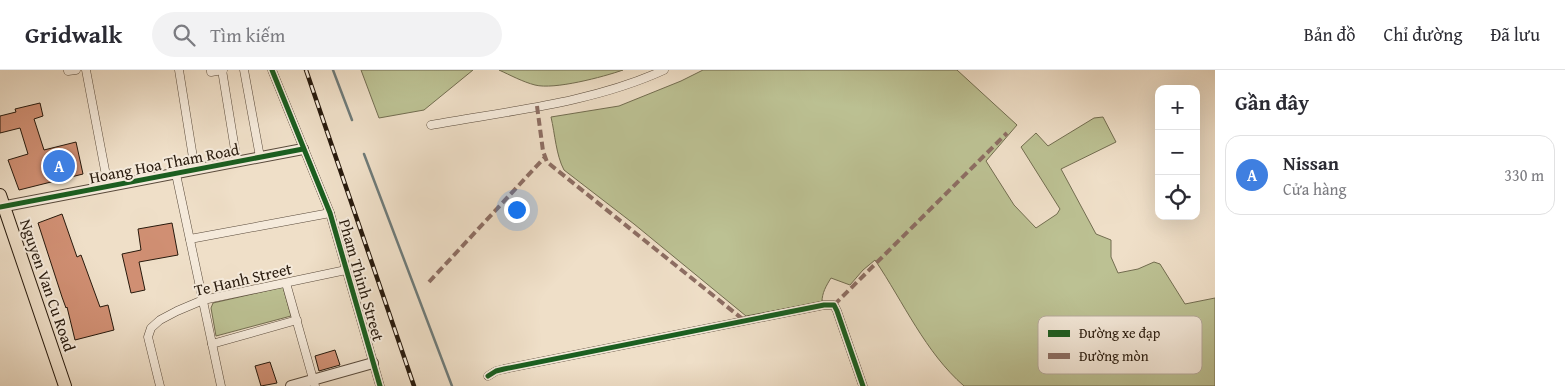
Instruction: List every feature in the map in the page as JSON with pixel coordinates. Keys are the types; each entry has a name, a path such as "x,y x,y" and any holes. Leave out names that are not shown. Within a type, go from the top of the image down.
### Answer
{"main road":[{"name":"Nguyen Van Cu Road","path":"1,203 65,386"}],"street":[{"path":"86,70 108,186"},
{"path":"179,70 195,170"},
{"path":"211,70 211,72 222,70 237,162"},
{"path":"244,70 260,158"},
{"name":"Pham Thinh Street","path":"272,70 330,213 380,386"},
{"path":"431,125 604,93 639,82 664,70"},
{"name":"Hoang Hoa Tham Road","path":"1,203 176,174 303,149"},
{"path":"176,174 221,386"},
{"path":"190,239 330,213"},
{"name":"Te Hanh Street","path":"160,386 148,337 149,331 154,325 166,316 203,300 346,270"},
{"path":"286,283 315,383"},
{"path":"488,376 496,371 514,367 824,305 834,305 863,386"},
{"path":"212,344 297,320"},
{"path":"291,386 315,383 373,363"}],"green space":[{"path":"361,70 473,70 424,110 379,118"},
{"path":"499,70 623,70 579,82 543,86 526,82"},
{"path":"703,70 957,70 1017,125 986,161 1014,205 1036,228 1057,214 1060,209 1021,147 1036,133 1048,146 1094,118 1103,117 1116,142 1061,169 1096,234 1111,240 1111,257 1118,273 1138,269 1154,262 1160,264 1185,304 1215,298 1215,386 964,386 950,373 926,343 875,260 850,285 831,278 822,302 746,316 634,224 564,170 557,151 551,117 619,106"},
{"path":"283,287 291,316 216,336 211,308 213,303"}],"building":[{"path":"40,103 43,116 34,119 44,150 76,142 83,174 19,190 8,160 28,154 20,128 0,133 0,116 16,112 15,109"},
{"path":"62,214 77,257 81,255 100,307 108,305 114,330 75,340 67,307 38,223"},
{"path":"172,223 178,255 139,262 145,290 131,293 122,254 141,250 138,229"},
{"path":"335,350 340,365 319,371 315,356"},
{"path":"270,362 277,383 261,386 255,366"}],"waterway":[{"path":"333,70 352,120"},
{"path":"364,154 452,386"}],"railway":[{"path":"306,70 414,386"}],"marked path":[{"path":"537,106 543,151 547,162 745,321"},
{"path":"834,305 1007,133"},
{"path":"429,282 545,157"}],"cycle path":[{"path":"272,70 330,213 380,386"},
{"path":"0,207 303,149"},
{"path":"488,376 504,369 824,305 834,305 863,386"}],"place":[{"name":"Nissan","path":"59,166"}]}
